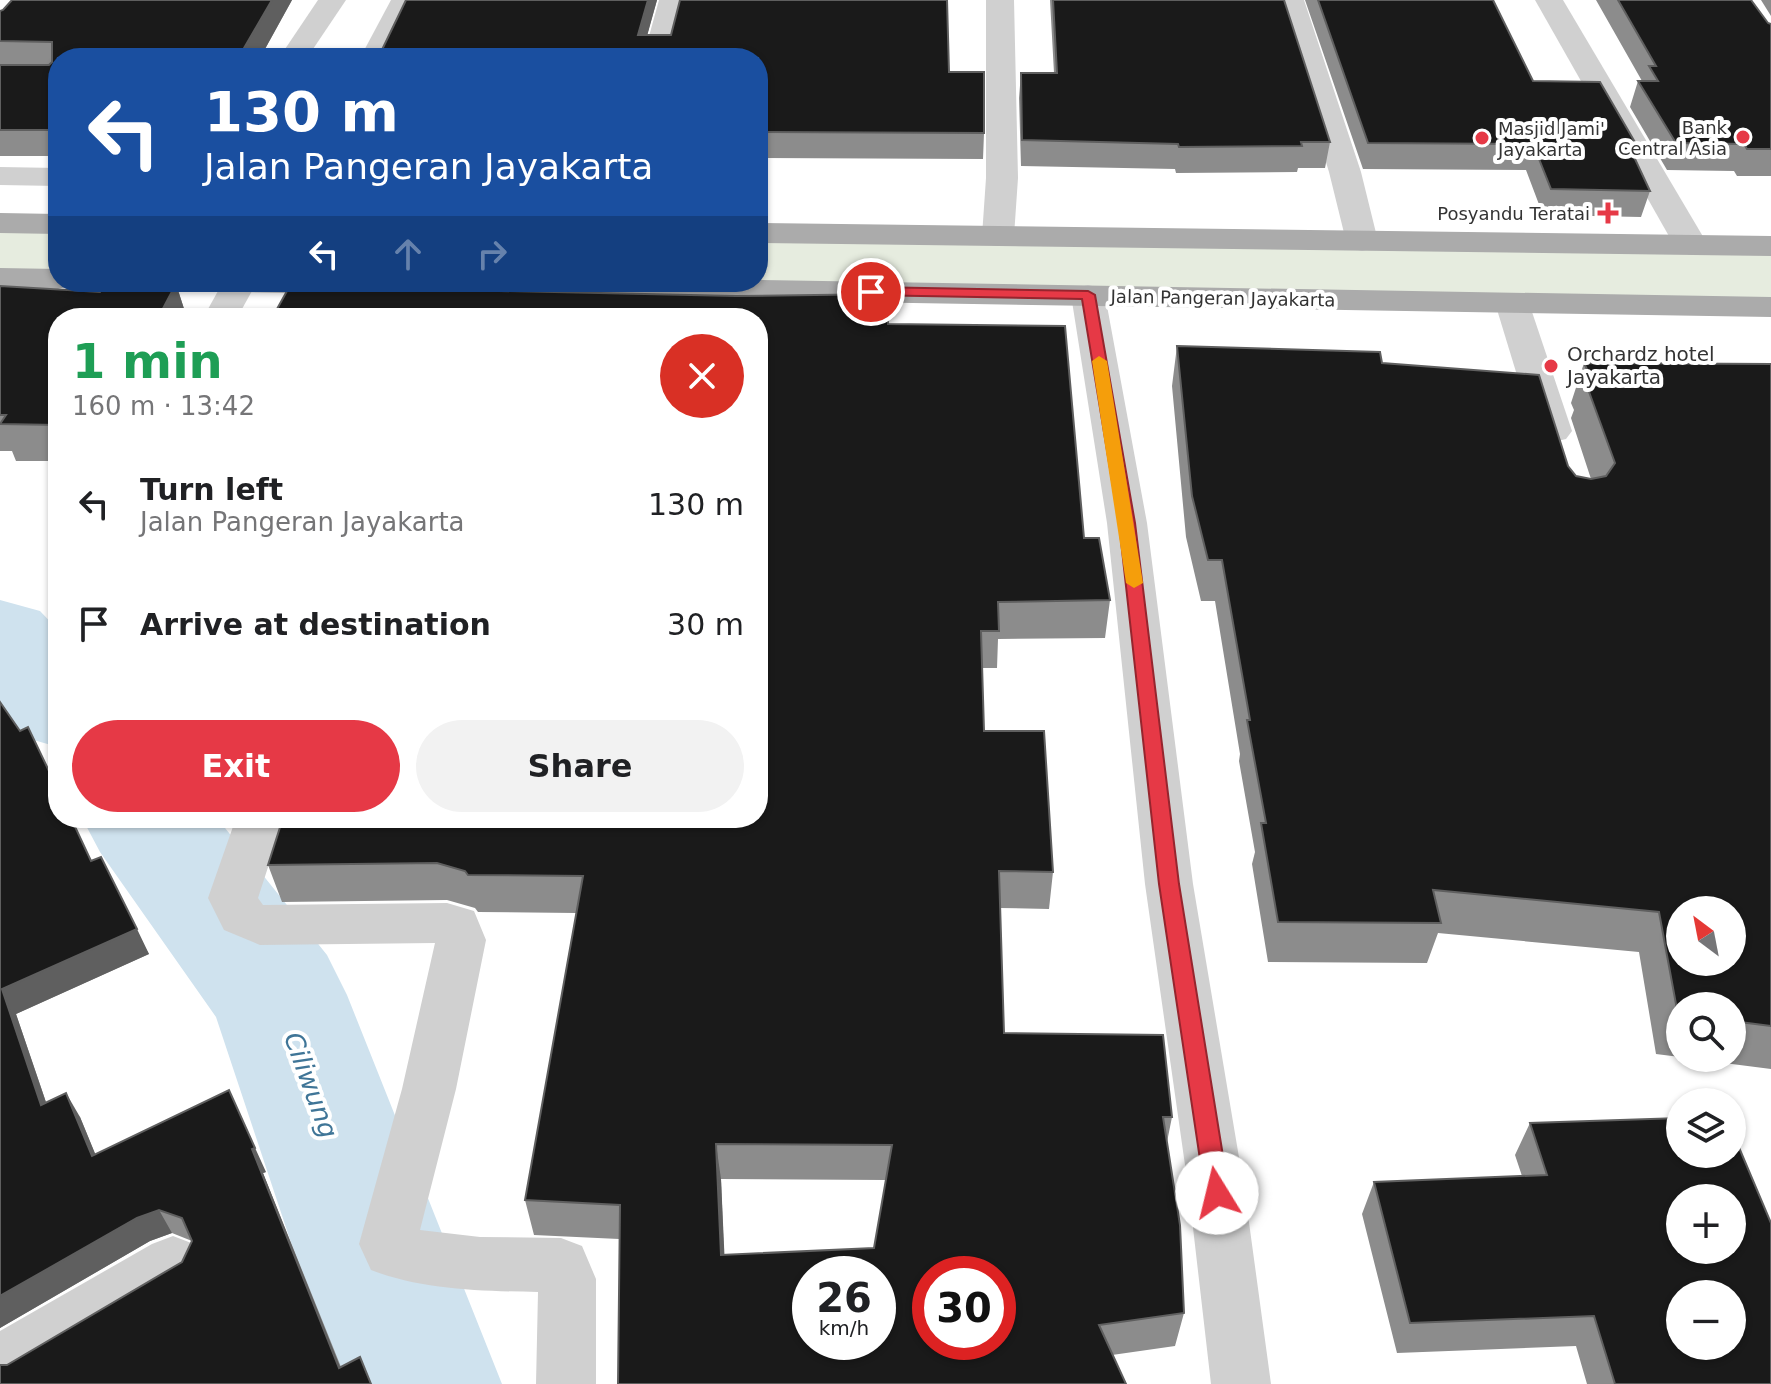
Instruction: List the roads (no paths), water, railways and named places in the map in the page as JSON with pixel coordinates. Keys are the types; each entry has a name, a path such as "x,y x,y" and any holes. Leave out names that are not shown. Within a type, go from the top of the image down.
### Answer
{"main road":[{"path":"0,223 48,224"},
{"path":"768,233 1771,246"},
{"path":"0,278 48,279"},
{"name":"Jalan Pangeran Jayakarta","path":"768,290 1771,307"}],"street":[{"path":"300,48 332,0"},
{"path":"379,48 405,0"},
{"path":"660,48 673,0"},
{"path":"998,236 1002,178 1000,0"},
{"path":"1290,0 1345,172 1362,241"},
{"path":"1549,0 1691,245"},
{"path":"0,176 48,177"},
{"path":"1088,295 1127,523 1169,884 1217,1193 1241,1384"},
{"path":"1512,303 1563,463"},
{"path":"257,828 233,898 243,920 260,925 447,923 456,925 460,932 461,940 429,1089 388,1244 391,1251 399,1254 466,1262 561,1265 567,1279 566,1384"},
{"path":"0,1364 173,1263"}],"waterway":[{"name":"Ciliwung","path":"0,639 48,694"},
{"name":"Ciliwung","path":"153,828 278,995 420,1384"}],"place":[{"name":"Bank Central Asia","path":"1743,137"},
{"name":"Masjid Jami' Jayakarta","path":"1482,138"},
{"name":"Posyandu Teratai","path":"1608,213"},
{"name":"Orchardz hotel Jayakarta","path":"1551,366"}]}
